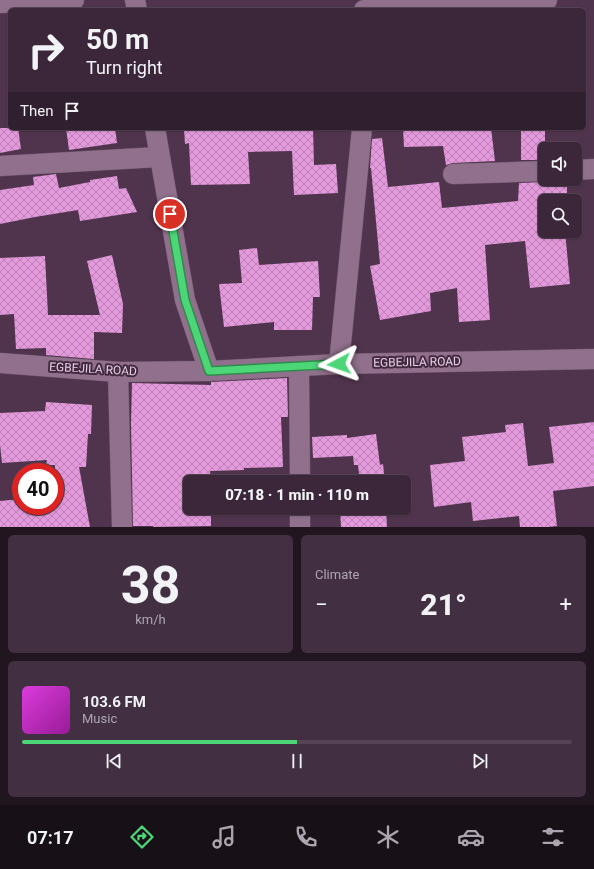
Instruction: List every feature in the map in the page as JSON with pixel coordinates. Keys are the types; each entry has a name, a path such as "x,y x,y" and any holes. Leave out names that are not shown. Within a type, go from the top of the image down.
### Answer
{"street":[{"path":"0,3 74,0"},
{"path":"364,6 547,0"},
{"path":"155,130 185,300 209,371"},
{"path":"339,364 362,130"},
{"path":"0,166 159,157"},
{"path":"582,170 594,169"},
{"path":"453,174 538,171"},
{"name":"EGBEJILA ROAD","path":"0,363 118,372 209,371 339,364 594,359"},
{"path":"299,366 300,475"},
{"path":"118,372 122,527"},
{"path":"300,515 300,527"}],"building":[{"path":"0,128 18,130 21,149 0,153"},
{"path":"66,130 115,130 117,143 69,150"},
{"path":"184,130 313,130 314,165 336,164 338,193 294,195 292,151 248,152 250,184 191,185 189,143 185,144"},
{"path":"403,130 491,130 495,161 453,163 446,165 443,146 404,147"},
{"path":"521,130 545,130 545,142 538,142 538,160 521,160"},
{"path":"382,138 388,187 439,182 442,208 518,201 519,183 538,182 538,186 567,186 567,194 538,194 538,238 566,238 570,284 530,288 525,241 485,245 490,320 459,322 457,288 430,293 431,311 380,320 370,266 380,264 370,168 372,139"},
{"path":"56,174 59,188 90,182 90,180 117,176 119,189 126,188 137,212 80,221 78,210 0,224 0,190 34,185 33,177"},
{"path":"257,248 259,265 318,261 320,297 313,297 312,330 274,330 274,322 224,327 219,284 242,283 239,250"},
{"path":"112,255 123,304 122,333 94,332 94,359 46,355 46,348 16,349 14,314 0,315 0,258 45,256 48,315 100,315 87,261"},
{"path":"287,378 288,417 281,417 283,467 210,471 210,475 183,475 183,515 211,515 211,526 133,526 131,423 132,383 211,385 211,382"},
{"path":"46,402 92,405 91,434 88,434 86,467 79,467 90,527 0,527 0,501 12,500 12,515 64,515 64,463 46,463 47,460 2,463 0,445 0,413 45,411"},
{"path":"594,422 594,486 553,491 557,526 520,527 519,516 473,521 471,502 434,507 430,465 465,461 462,437 506,432 505,425 523,423 528,466 554,463 549,427"},
{"path":"376,434 380,465 383,464 384,475 359,475 358,465 354,465 353,456 313,458 312,437 347,435 347,438"},
{"path":"340,515 386,515 387,527 341,527"}],"route":[{"path":"170,214 185,300 209,371 339,364"}]}
